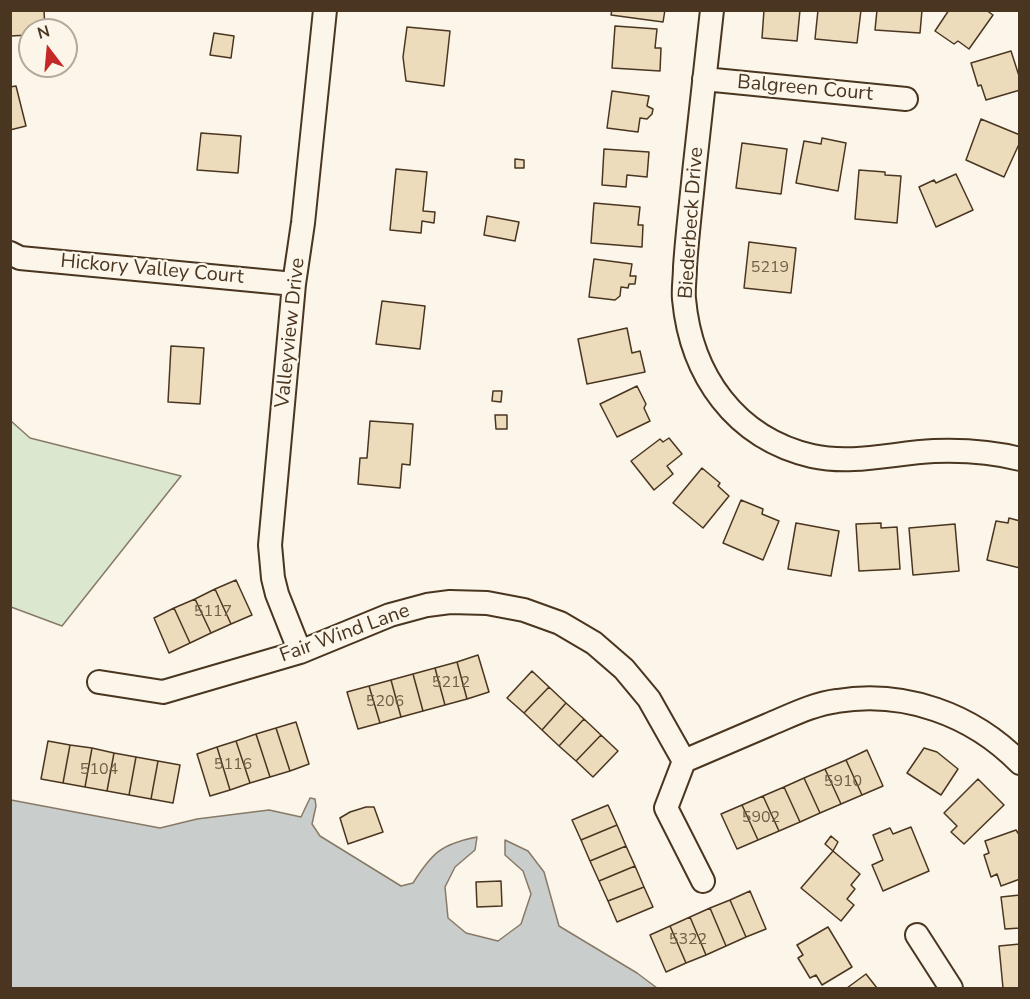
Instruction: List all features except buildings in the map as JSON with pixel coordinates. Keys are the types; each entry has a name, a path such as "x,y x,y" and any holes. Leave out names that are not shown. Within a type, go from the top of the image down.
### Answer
{"street":[{"name":"Valleyview Drive","path":"300,652 275,586 270,545 294,284 303,223 325,10"},
{"name":"Biederbeck Drive","path":"712,10 686,253 684,297 690,333 699,364 717,394 742,421 774,442 812,456 847,459 954,451 1020,459"},
{"name":"Balgreen Court","path":"704,79 906,99"},
{"name":"Hickory Valley Court","path":"10,253 20,258 294,284"},
{"name":"Fair Wind Lane","path":"99,682 163,692 300,652 390,615 427,605 450,602 487,603 524,610 560,623 594,643 624,669 649,699 684,761"},
{"path":"702,881 666,808 684,761 801,711 835,701 871,698 912,702 946,712 979,729 1020,763"},
{"path":"917,935 951,988"}],"green space":[{"path":"11,421 30,438 181,476 62,626 11,607"}],"shaded area":[{"path":"310,798 315,799 316,806 312,824 320,836 401,886 413,883 426,864 439,851 454,843 477,837 475,850 455,867 445,887 448,918 466,933 498,941 521,924 531,894 523,871 505,855 505,840 528,851 544,872 559,926 637,973 657,988 11,988 11,800 160,828 197,819 269,810 301,817"}]}
